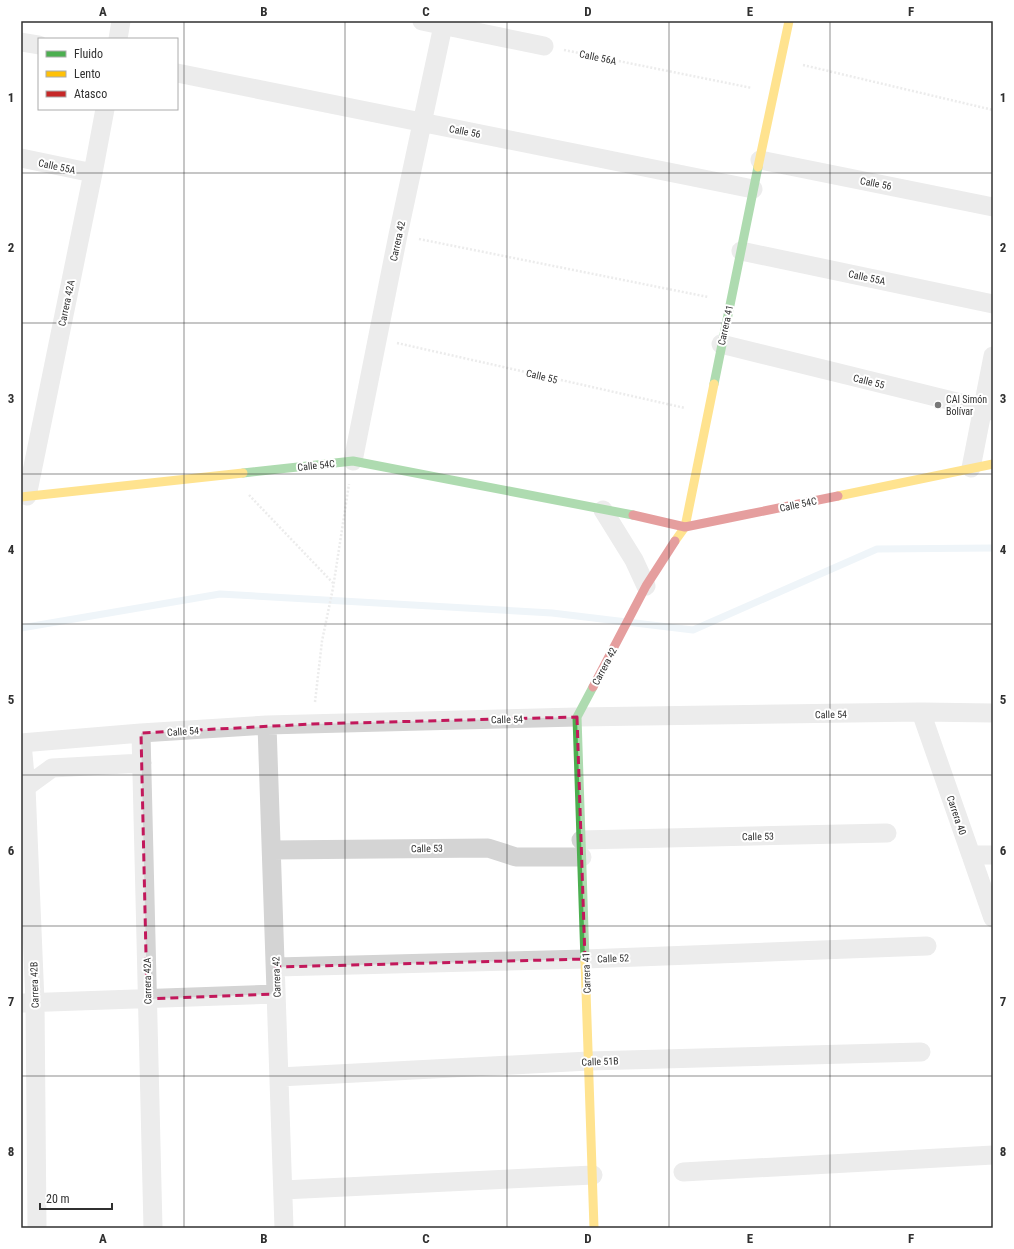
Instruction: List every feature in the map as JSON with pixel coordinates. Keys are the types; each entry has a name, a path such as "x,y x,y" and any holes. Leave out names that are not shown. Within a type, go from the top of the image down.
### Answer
{"street":[{"path":"118,38 121,21"},
{"path":"422,21 444,23 544,46"},
{"name":"Carrera 41","path":"631,615 646,586 685,527 721,344 789,21"},
{"name":"Carrera 42","path":"353,461 398,235 444,23"},
{"path":"21,42 38,45"},
{"name":"Calle 56","path":"178,73 753,189"},
{"name":"Carrera 42A","path":"24,497 93,173 105,110"},
{"name":"Calle 55A","path":"21,158 93,173"},
{"name":"Calle 56","path":"760,160 993,207"},
{"name":"Calle 55A","path":"741,251 993,304"},
{"name":"Calle 55","path":"721,344 988,410"},
{"path":"971,468 988,410 993,356"},
{"name":"Calle 54C","path":"24,497 353,461 649,518 685,527 993,464"},
{"path":"603,510 634,560 646,586"},
{"name":"Carrera 42","path":"577,717 631,615"},
{"name":"Calle 54","path":"21,743 141,733 267,725 577,717 921,712 993,713"},
{"name":"Carrera 40","path":"921,712 993,918"},
{"name":"Carrera 41","path":"577,717 594,1228"},
{"name":"Carrera 42","path":"267,725 284,1228"},
{"name":"Carrera 42A","path":"141,733 153,1228"},
{"name":"Carrera 42B","path":"21,743 24,787 28,1002 37,1228"},
{"path":"24,787 52,768 142,763"},
{"name":"Calle 53","path":"272,850 488,848 516,857 582,849 887,833"},
{"path":"971,855 993,855"},
{"name":"Calle 52","path":"276,968 585,959 927,946"},
{"path":"28,1002 276,994"},
{"name":"Calle 51B","path":"279,1077 589,1061 921,1052"},
{"path":"683,1172 993,1155"},
{"path":"283,1190 593,1175"}],"path":[{"name":"Calle 56A","path":"544,46 774,93"},
{"path":"781,60 993,110"},
{"path":"398,235 730,301"},
{"name":"Calle 55","path":"378,339 707,413"},
{"path":"312,724 322,641 333,588 353,461"},
{"path":"229,475 333,583"}],"highlighted area":[{"path":"577,717 585,959 276,967 276,994 147,999 141,733 312,724"}],"waterway":[{"path":"21,628 220,594 552,613 693,630 877,549 993,548"}],"traffic: fast":[{"path":"714,384 758,167"},
{"path":"243,473 353,461 633,515"},
{"path":"585,961 577,717 593,687"}],"traffic: slow":[{"path":"758,167 789,21"},
{"path":"675,541 685,527 714,384"},
{"path":"838,496 993,464"},
{"path":"21,497 243,473"},
{"path":"585,961 594,1228"}],"traffic: jam":[{"path":"633,515 685,527 838,496"},
{"path":"593,687 646,586 675,541"}],"place":[{"name":"CAI Simón Bolívar","path":"938,405"}]}
